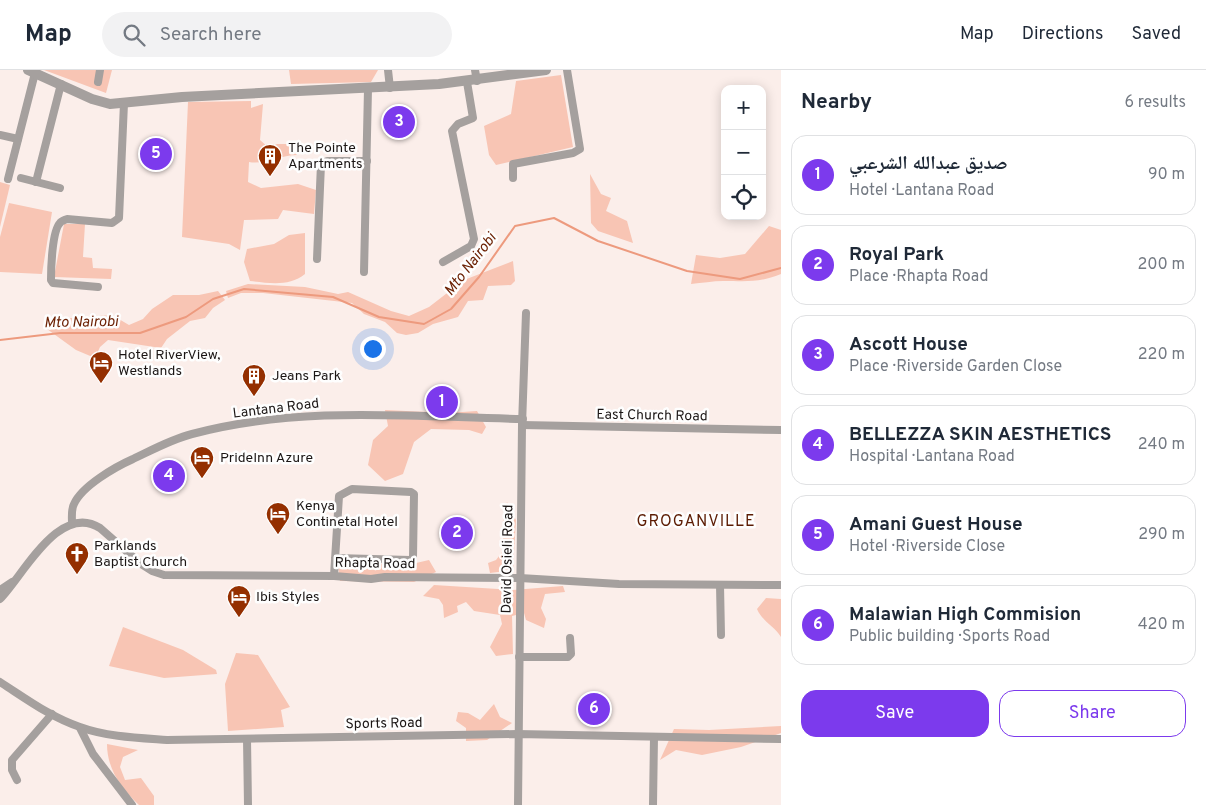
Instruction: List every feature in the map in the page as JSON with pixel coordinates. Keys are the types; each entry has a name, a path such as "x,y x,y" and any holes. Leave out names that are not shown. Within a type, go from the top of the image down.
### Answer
{"street":[{"path":"98,82 100,70"},
{"path":"388,70 390,88"},
{"path":"8,180 18,140 31,71 106,103 124,103 182,97 390,88 546,70"},
{"path":"513,178 513,164 573,153 580,149 568,70"},
{"path":"443,262 471,246 474,239 452,131 458,124 473,118 473,77"},
{"path":"36,182 60,84"},
{"path":"364,272 368,89"},
{"path":"98,287 53,282 51,280 51,263 58,227 61,221 67,219 112,223 119,218 124,103"},
{"path":"0,135 18,140"},
{"path":"317,259 321,164 327,161 367,161"},
{"path":"21,178 60,188"},
{"name":"David Osieli Road","path":"518,805 517,734 526,313"},
{"name":"Lantana Road","path":"72,523 73,505 85,490 100,478 121,464 166,444 204,431 296,417 335,414 523,422"},
{"name":"East Church Road","path":"523,422 781,430"},
{"path":"334,576 335,558 339,496 352,489 411,492 414,494 413,558 410,560 335,558"},
{"path":"0,599 12,582 53,536 72,523"},
{"name":"Rhapta Road","path":"72,523 92,523 141,564 152,571 164,574 334,576 370,579 385,577 520,578 619,584 781,585"},
{"path":"0,590 12,582"},
{"path":"720,585 721,635"},
{"path":"519,657 568,657 570,654 570,638"},
{"name":"Sports Road","path":"0,682 52,714 80,728 112,734 167,740 517,734 781,739"},
{"path":"17,780 12,770 12,760 52,714"},
{"path":"80,728 93,754 132,805"},
{"path":"653,805 654,737"},
{"path":"247,739 248,805"}],"shaded area":[{"path":"44,70 112,70 106,93"},
{"path":"289,70 378,70 371,82 291,84"},
{"path":"561,75 573,147 496,165 489,155 484,126 511,114 516,81"},
{"path":"251,101 251,108 263,104 260,140 269,148 277,144 293,144 297,155 255,163 249,162 248,182 261,188 298,184 316,190 314,214 283,210 278,219 244,220 240,250 229,244 182,237 188,102"},
{"path":"590,174 601,194 611,198 606,211 627,221 633,243 598,231 591,223"},
{"path":"0,182 10,185 0,227"},
{"path":"9,203 52,212 42,274 0,272 0,237"},
{"path":"64,224 85,224 83,257 92,258 93,268 112,269 111,279 54,277"},
{"path":"769,226 781,230 781,274 759,280 691,284 696,255 720,258 745,254"},
{"path":"305,233 305,274 286,282 250,281 244,262 247,249 274,244 289,235"},
{"path":"513,261 515,281 511,285 488,286 483,300 468,301 458,317 433,324 418,333 406,335 397,333 385,322 364,314 352,303 263,293 241,293 228,298 226,291 248,284 305,287 338,294 348,292 391,311 409,316 429,307 464,280"},
{"path":"218,291 225,300 213,308 205,318 190,321 167,339 161,348 108,340 100,347 95,358 76,350 47,329 47,320 112,315 129,325 143,319 152,309 173,295 199,295"},
{"path":"385,410 477,411 486,427 482,434 469,430 431,429 414,442 403,474 385,481 368,465 373,440 388,426"},
{"path":"507,502 516,520 513,570 490,573 488,563 496,560 503,551 503,517"},
{"path":"429,560 436,572 414,582 340,581 338,565 416,563"},
{"path":"434,585 513,590 563,586 565,592 545,594 541,608 546,619 544,628 526,620 524,613 512,616 513,654 496,656 490,647 502,624 500,615 474,611 466,602 457,606 458,612 444,618 443,605 439,599 423,596"},
{"path":"766,598 781,599 781,637 757,609"},
{"path":"123,627 183,650 216,670 217,674 164,678 109,666"},
{"path":"236,653 258,655 290,707 281,710 284,727 228,731 225,684"},
{"path":"494,704 500,717 512,723 487,740 466,741 466,728 456,721 458,712 468,713 480,720"},
{"path":"781,726 781,733 741,747 702,755 676,750 660,760 674,729 709,730"},
{"path":"107,744 138,750 123,757 120,767 125,780 141,778 154,796 154,805 139,805 126,792 112,770"}],"waterway":[{"name":"Mto Nairobi","path":"0,340 60,333 140,333 186,317 213,299 244,289 333,297 379,317 424,324 451,309 479,277 515,226 554,218 598,241 687,271 740,279 781,268"}],"place":[{"name":"Ascott House","path":"399,122"},
{"name":"Amani Guest House","path":"156,154"},
{"name":"The Pointe Apartments","path":"270,177"},
{"name":"Hotel RiverView, Westlands","path":"101,384"},
{"name":"Jeans Park","path":"254,397"},
{"name":"صديق عبدالله الشرعبي","path":"442,402"},
{"name":"BELLEZZA SKIN AESTHETICS","path":"169,476"},
{"name":"PrideInn Azure","path":"202,479"},
{"name":"Royal Park","path":"457,533"},
{"name":"Kenya Continetal Hotel","path":"278,535"},
{"name":"Parklands Baptist Church","path":"77,575"},
{"name":"Ibis Styles","path":"239,618"},
{"name":"Malawian High Commision","path":"594,709"}],"district":[{"name":"GROGANVILLE","path":"696,522"}]}
